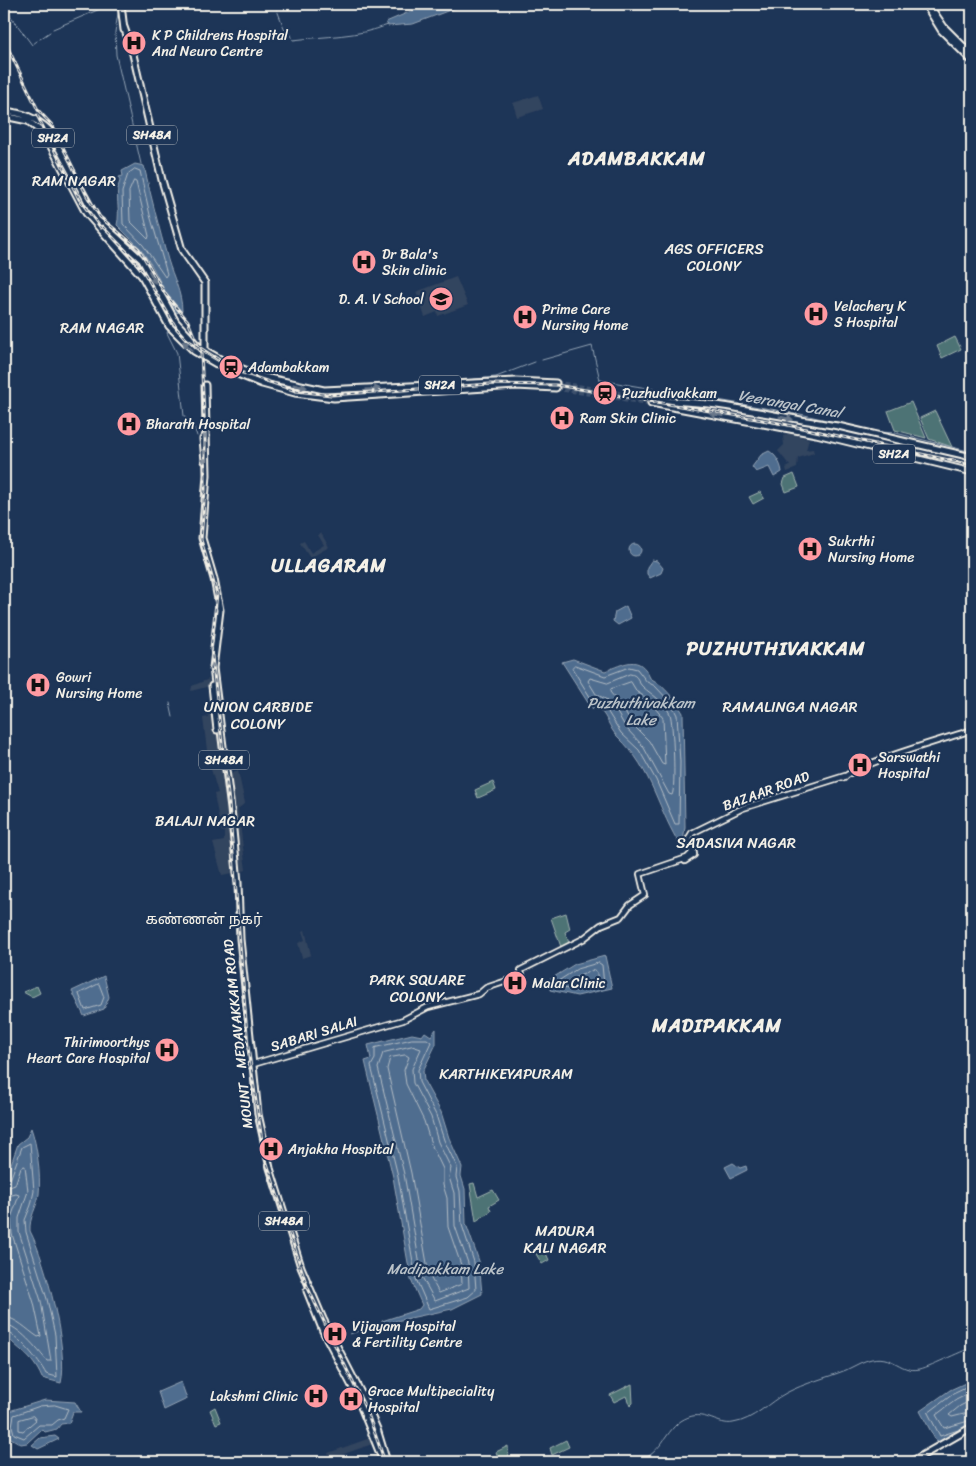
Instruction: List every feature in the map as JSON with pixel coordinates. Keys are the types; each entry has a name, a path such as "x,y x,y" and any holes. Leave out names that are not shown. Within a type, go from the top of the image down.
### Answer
{"main road":[{"name":"SH48A","path":"121,4 124,27 162,190 183,253 202,278 206,287 205,351"},
{"path":"927,4 944,27 972,55"},
{"path":"927,4 942,30 972,61"},
{"name":"SH2A","path":"4,111 30,116 38,120 49,130 95,221 122,240 148,268 181,328 205,351 227,363 264,377 324,390 516,384 556,386"},
{"name":"SH2A","path":"4,116 28,121 45,135 77,198 142,276 174,332 198,355 242,376 295,393 326,397 395,395 516,384"},
{"path":"117,245 122,240"},
{"name":"MOUNT - MEDAVAKKAM ROAD","path":"205,385 206,432 203,439 205,463 199,538 216,596 217,610 210,657 211,679 233,851 258,1127 268,1169 313,1308 355,1392 385,1462"},
{"path":"324,390 326,397"},
{"name":"SH2A","path":"651,401 818,434 972,471"},
{"name":"SH2A","path":"663,403 716,405 972,458"},
{"path":"818,434 820,426"},
{"path":"875,762 880,763 932,747 972,731"},
{"name":"BAZAAR ROAD","path":"522,976 520,971 583,939 602,925 623,916 630,905 644,895 639,876 652,870 690,859 695,853 692,836 739,812 831,783 875,762 972,731"},
{"name":"SABARI SALAI","path":"251,1065 403,1020 428,1008 479,994 486,988 522,976"},
{"path":"911,1462 972,1429"},
{"path":"917,1462 972,1429"}],"shaded area":[{"path":"538,95 543,109 517,117 513,103"},
{"name":"D. A. V School","path":"456,277 468,305 438,316 437,312 425,317 416,292"},
{"path":"790,433 809,439 806,450 813,449 814,453 798,458 797,468 787,472 786,468 790,466 778,451 784,445 783,436"},
{"path":"321,533 329,547 310,558 300,543 304,541 311,553 324,545 318,535"},
{"path":"209,679 210,686 191,691 192,686"},
{"path":"212,693 226,790 233,873 222,875 213,843 224,841 224,832 221,831 214,794 218,793 208,759 203,718 208,717 205,708 211,706 208,694"},
{"path":"238,771 245,803 238,809 246,870 238,873 228,775"},
{"path":"305,930 311,955 302,958 298,943 305,940 302,931"},
{"path":"373,1437 375,1443 330,1459 328,1453"}],"green space":[{"path":"955,337 961,349 942,358 937,346"},
{"path":"911,402 926,438 895,430 888,411"},
{"path":"935,411 952,447 929,439 920,418"},
{"path":"794,474 799,487 786,492 783,484 785,478"},
{"path":"760,492 764,498 753,504 749,497"},
{"path":"493,782 496,790 478,798 475,790"},
{"path":"566,913 570,929 565,932 569,943 561,947 551,918"},
{"path":"37,986 40,993 32,997 23,992"},
{"path":"474,1183 478,1197 493,1190 499,1200 489,1206 491,1211 476,1221 470,1184"},
{"path":"544,1249 549,1260 542,1264 536,1254"},
{"path":"632,1384 633,1403 630,1406 626,1396 614,1402 610,1395"},
{"path":"215,1407 221,1422 216,1424 210,1410"},
{"path":"566,1440 569,1447 552,1455 550,1448"},
{"path":"508,1446 509,1459 500,1462 496,1452"}],"water":[{"path":"428,4 466,4 413,24 388,26 386,22"},
{"path":"135,164 144,166 170,266 179,291 182,311 176,313 152,266 140,248 117,225 119,177 123,176 122,171"},
{"path":"769,451 776,457 782,472 774,477 769,467 756,472 752,467 761,455"},
{"path":"633,544 637,544 641,550 637,556 633,556 629,552 629,548"},
{"path":"652,560 657,561 663,568 661,573 650,578 647,574 647,567"},
{"path":"626,606 631,618 618,625 613,621 615,612"},
{"name":"Puzhuthivakkam Lake","path":"573,659 605,671 631,662 641,665 650,678 660,685 677,703 683,713 685,827 682,848 640,763 615,733 603,713 595,706 592,709 562,662"},
{"path":"605,956 612,988 577,996 550,990 549,980 575,964"},
{"path":"104,976 109,997 104,1009 84,1016 72,991"},
{"name":"Madipakkam Lake","path":"436,1029 436,1044 423,1071 424,1081 441,1112 449,1138 462,1167 461,1176 465,1189 466,1224 479,1261 482,1294 452,1309 382,1324 382,1321 419,1309 422,1305 411,1280 393,1177 365,1061 371,1059 368,1045 412,1034 422,1036 425,1032 431,1036"},
{"path":"31,1128 37,1151 39,1194 30,1231 43,1263 59,1329 63,1369 61,1383 42,1378 34,1363 4,1333 4,1184 18,1144 27,1137"},
{"path":"733,1163 740,1168 746,1166 747,1170 731,1178 725,1167"},
{"path":"972,1380 972,1430 937,1443 920,1411 950,1390"},
{"path":"181,1382 187,1399 164,1410 158,1392"},
{"path":"45,1400 75,1402 81,1412 73,1412 69,1423 61,1424 57,1429 45,1432 42,1429 27,1443 21,1444 9,1437 6,1426 9,1411"},
{"path":"55,1436 59,1439 38,1449 32,1445 40,1438"}],"waterway":[{"path":"116,4 118,13 115,32 116,55 141,164"},
{"path":"103,7 108,6"},
{"path":"4,7 32,45 37,41"},
{"path":"53,29 100,9"},
{"path":"277,10 286,33 290,32 293,40 353,34 388,25"},
{"path":"40,39 50,32"},
{"path":"169,328 167,333 177,353 184,416 194,427 197,436"},
{"name":"Veerangal Canal","path":"542,360 592,346 600,380 800,414 880,432 896,433 972,452"},
{"name":"Veerangal Canal","path":"453,381 496,377 535,362"},
{"name":"Veerangal Canal","path":"170,703 173,717"},
{"path":"350,1334 379,1324"},
{"path":"636,1462 653,1453 675,1426 689,1417 701,1416 733,1423 755,1415 793,1389 871,1359 880,1358 912,1370 920,1369 972,1348"}],"tunnel":[{"path":"556,383 651,399"},
{"path":"556,388 651,403"}],"railway":[{"path":"4,40 38,110 52,125 87,196 100,217 139,249 166,295 188,321 201,353 205,434 205,490 201,540 217,594 211,648 229,803 248,1047 264,1154 307,1286 368,1414 385,1462"},
{"path":"37,115 79,199 101,228"},
{"path":"102,226 130,255 145,274 177,329 186,339 237,371 296,391 331,395 490,384 556,385 774,422 972,465"}],"place":[{"name":"K P Childrens Hospital And Neuro Centre","path":"134,43"},
{"name":"Dr Bala's Skin clinic","path":"364,262"},
{"name":"D. A. V School","path":"441,299"},
{"name":"Velachery K S Hospital","path":"816,314"},
{"name":"Prime Care Nursing Home","path":"525,317"},
{"name":"Adambakkam","path":"231,367"},
{"name":"Puzhudivakkam","path":"605,393"},
{"name":"Ram Skin Clinic","path":"562,418"},
{"name":"Bharath Hospital","path":"129,424"},
{"name":"Sukrthi Nursing Home","path":"810,549"},
{"name":"Gowri Nursing Home","path":"38,685"},
{"name":"Sarswathi Hospital","path":"860,765"},
{"name":"Malar Clinic","path":"515,983"},
{"name":"Thirimoorthys Heart Care Hospital","path":"167,1050"},
{"name":"Anjakha Hospital","path":"271,1149"},
{"name":"Vijayam Hospital & Fertility Centre","path":"335,1334"},
{"name":"Lakshmi Clinic","path":"316,1396"},
{"name":"Grace Multipeciality Hospital","path":"351,1399"}],"district":[{"name":"ADAMBAKKAM","path":"637,158"},
{"name":"RAM NAGAR","path":"74,181"},
{"name":"AGS OFFICERS COLONY","path":"714,258"},
{"name":"RAM NAGAR","path":"102,328"},
{"name":"ULLAGARAM","path":"329,565"},
{"name":"PUZHUTHIVAKKAM","path":"776,648"},
{"name":"RAMALINGA NAGAR","path":"790,707"},
{"name":"UNION CARBIDE COLONY","path":"258,716"},
{"name":"BALAJI NAGAR","path":"205,821"},
{"name":"SADASIVA NAGAR","path":"736,843"},
{"name":"கண்ணன் நகர்","path":"204,919"},
{"name":"PARK SQUARE COLONY","path":"417,988"},
{"name":"MADIPAKKAM","path":"717,1025"},
{"name":"KARTHIKEYAPURAM","path":"506,1074"},
{"name":"MADURA KALI NAGAR","path":"565,1240"}]}
